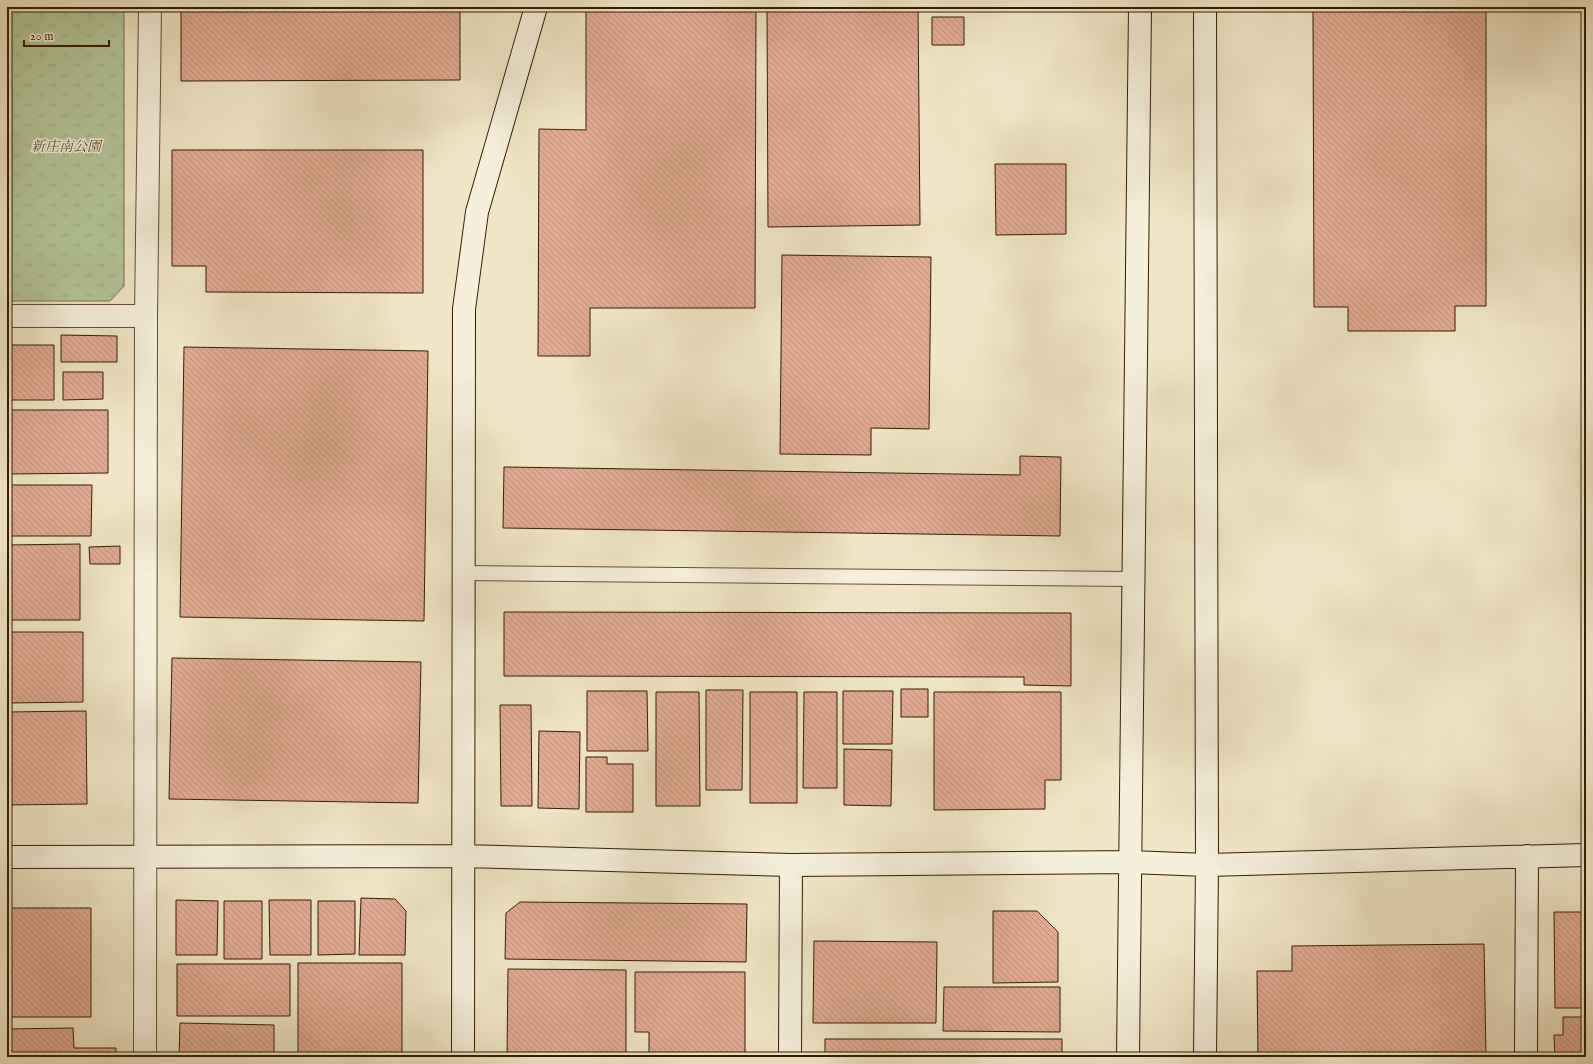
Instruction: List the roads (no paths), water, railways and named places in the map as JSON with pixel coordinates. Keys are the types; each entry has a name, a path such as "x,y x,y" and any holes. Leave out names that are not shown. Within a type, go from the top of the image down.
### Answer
{"street":[{"path":"145,1057 146,316 150,7"},
{"path":"463,1057 464,309 477,212 536,7"},
{"path":"1128,1057 1140,7"},
{"path":"1205,7 1207,864 1205,1057"},
{"path":"7,316 146,316"},
{"path":"7,858 464,856 791,865 1130,862 1207,864 1586,855"},
{"path":"1526,1057 1527,856"},
{"path":"790,1057 791,865"}],"lane":[{"path":"464,573 1133,579"}],"park label":[{"name":"新庄南公園","path":"66,146"}]}
